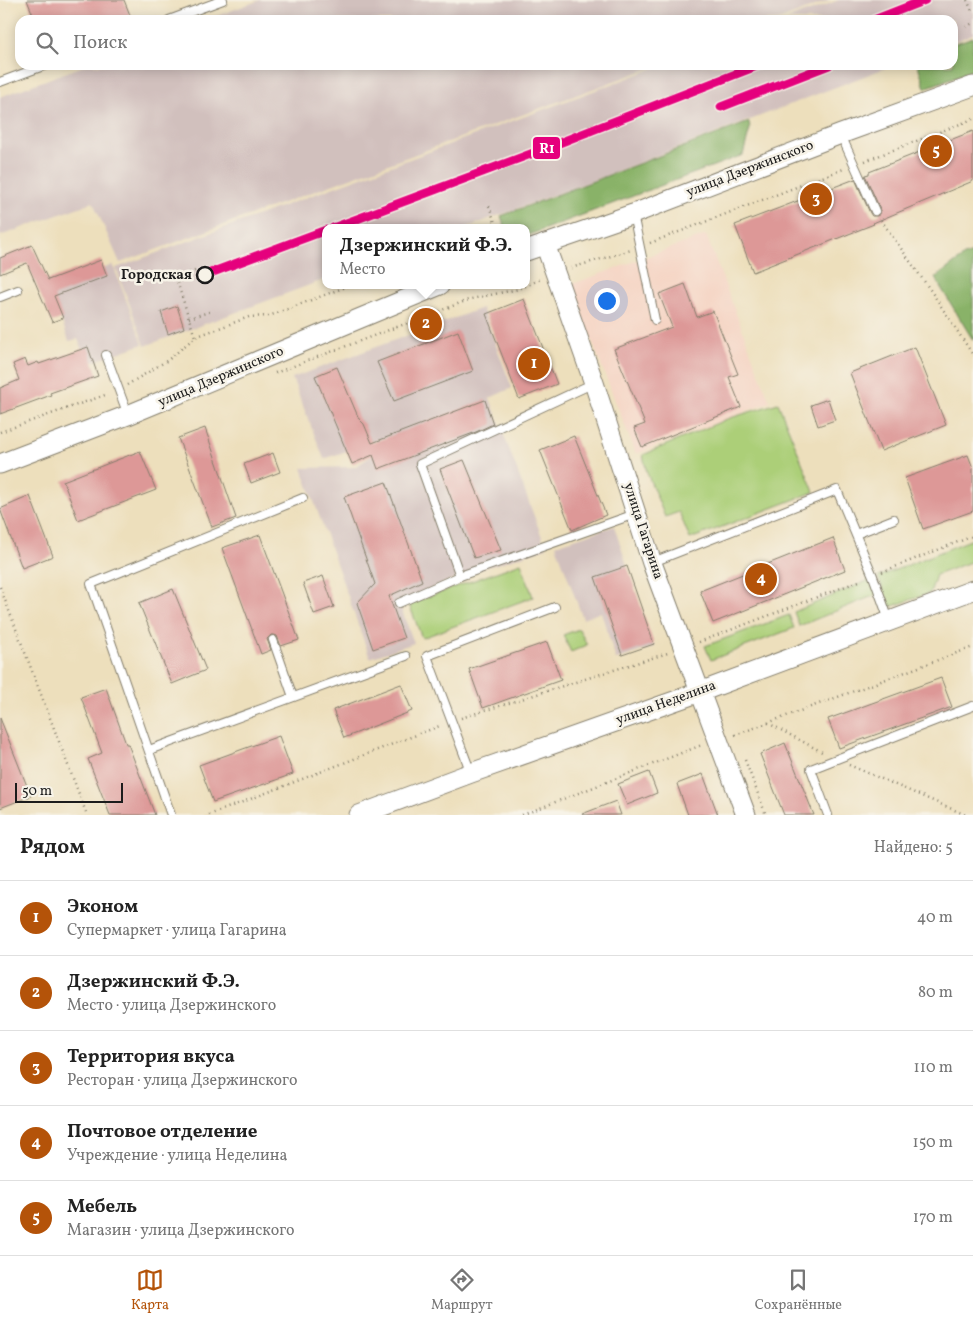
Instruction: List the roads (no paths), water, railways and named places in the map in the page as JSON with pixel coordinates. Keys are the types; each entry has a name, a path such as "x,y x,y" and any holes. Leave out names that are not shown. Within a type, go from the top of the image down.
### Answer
{"street":[{"name":"улица Дзержинского","path":"530,250 633,214 841,134 973,86"},
{"name":"улица Гагарина","path":"545,244 594,383 652,563 746,815"},
{"name":"улица Дзержинского","path":"0,464 128,415 430,289"},
{"name":"улица Неделина","path":"359,815 387,809 471,773 700,692 973,590"}],"lane":[{"path":"182,15 223,0"},
{"path":"0,82 32,70"},
{"path":"841,134 875,211"},
{"path":"633,214 655,320"},
{"path":"0,297 18,290"},
{"path":"106,355 128,415"},
{"path":"460,576 420,464 594,383"},
{"path":"652,563 837,490 890,622"},
{"path":"171,815 91,584 303,498"},
{"path":"399,603 460,576 637,514"},
{"path":"856,534 894,519"},
{"path":"471,773 427,656 555,607"},
{"path":"273,640 293,697"},
{"path":"149,750 406,656"},
{"path":"828,815 811,769 973,706"}],"place":[{"name":"Мебель","path":"936,151"},
{"name":"Территория вкуса","path":"816,199"},
{"name":"Городская","path":"205,275"},
{"name":"Дзержинский Ф.Э.","path":"426,324"},
{"name":"Эконом","path":"534,364"},
{"name":"Почтовое отделение","path":"761,579"}]}
